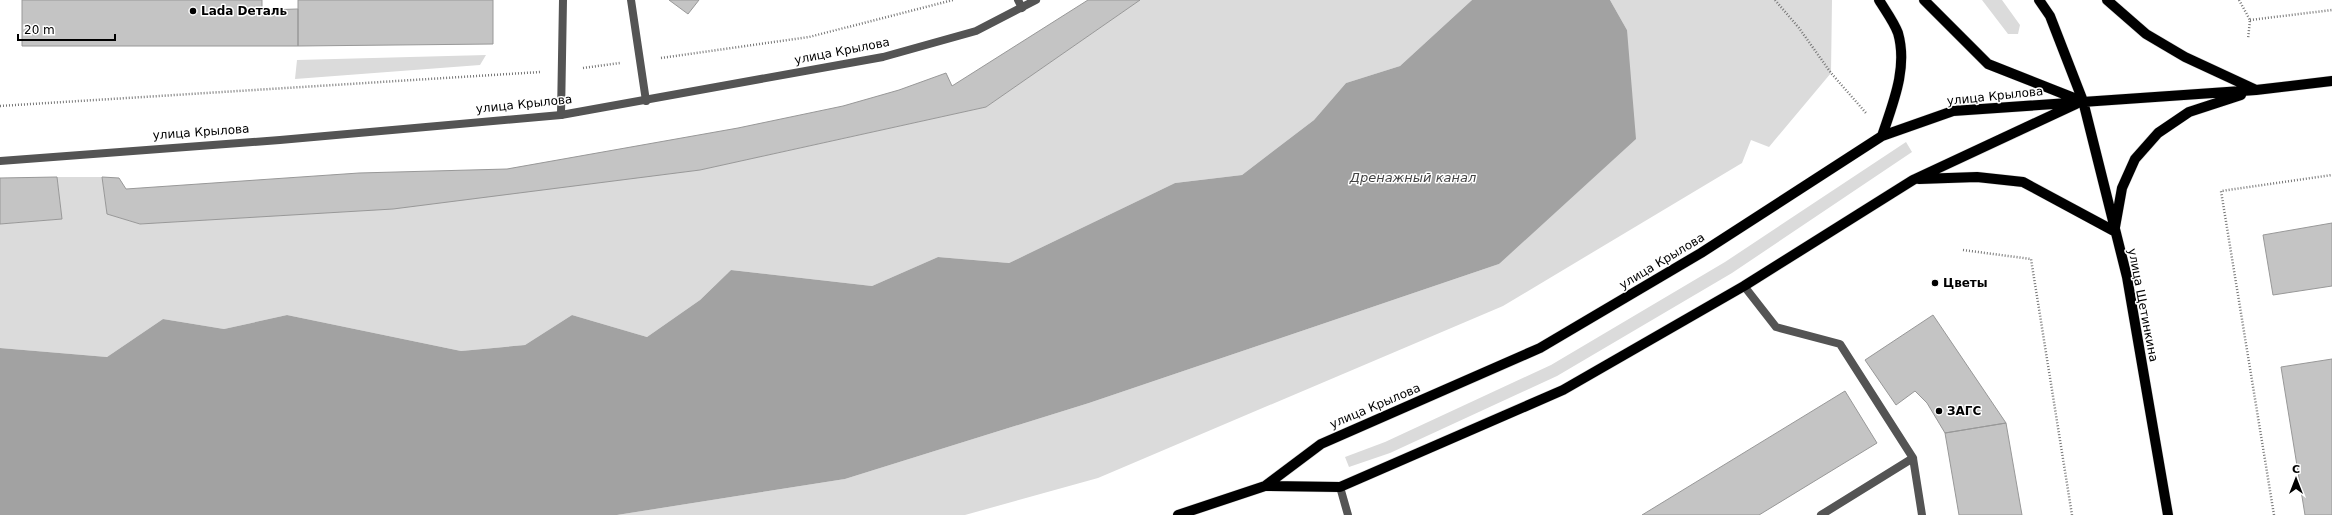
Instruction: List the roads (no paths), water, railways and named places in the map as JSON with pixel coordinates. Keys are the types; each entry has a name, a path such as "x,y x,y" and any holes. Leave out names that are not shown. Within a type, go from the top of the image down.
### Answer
{"main road":[{"path":"1879,0 1898,32 1901,62 1897,92 1882,136"},
{"path":"1924,0 1988,64 2083,101"},
{"name":"улица Щетинкина","path":"2040,0 2050,16 2083,101 2114,231 2127,277 2168,515"},
{"path":"2107,0 2146,34 2185,57 2256,90"},
{"name":"улица Крылова","path":"1178,515 1265,486 1321,444 1540,348 1701,253 1882,136 1953,111 2256,90 2332,81"},
{"path":"1913,180 1977,176 2023,182 2114,231 2122,188 2135,159 2158,133 2189,112 2256,90"},
{"name":"улица Крылова","path":"1265,486 1340,487 1563,390 1744,286 1913,180 2083,101"}],"street":[{"path":"561,115 563,0"},
{"path":"631,0 646,101"},
{"path":"1018,0 1022,8"},
{"name":"улица Крылова","path":"0,160 280,140 561,115 646,101 883,57 976,31 1036,0"},
{"path":"1744,286 1776,327 1840,344 1913,458 1922,515"},
{"path":"1821,515 1913,458"},
{"path":"1340,487 1348,515"}],"water":[{"name":"Дренажный канал","path":"1472,0 1610,0 1627,30 1636,139 1499,264 1089,403 845,479 617,515 0,515 0,348 107,357 163,319 224,329 287,315 461,351 525,345 572,315 647,337 700,300 731,270 872,286 938,257 1009,263 1175,183 1242,175 1314,120 1346,83 1400,66"}],"place":[{"name":"Lada Dеталь","path":"193,11"},
{"name":"Цветы","path":"1935,283"},
{"name":"ЗАГС","path":"1939,411"}]}
